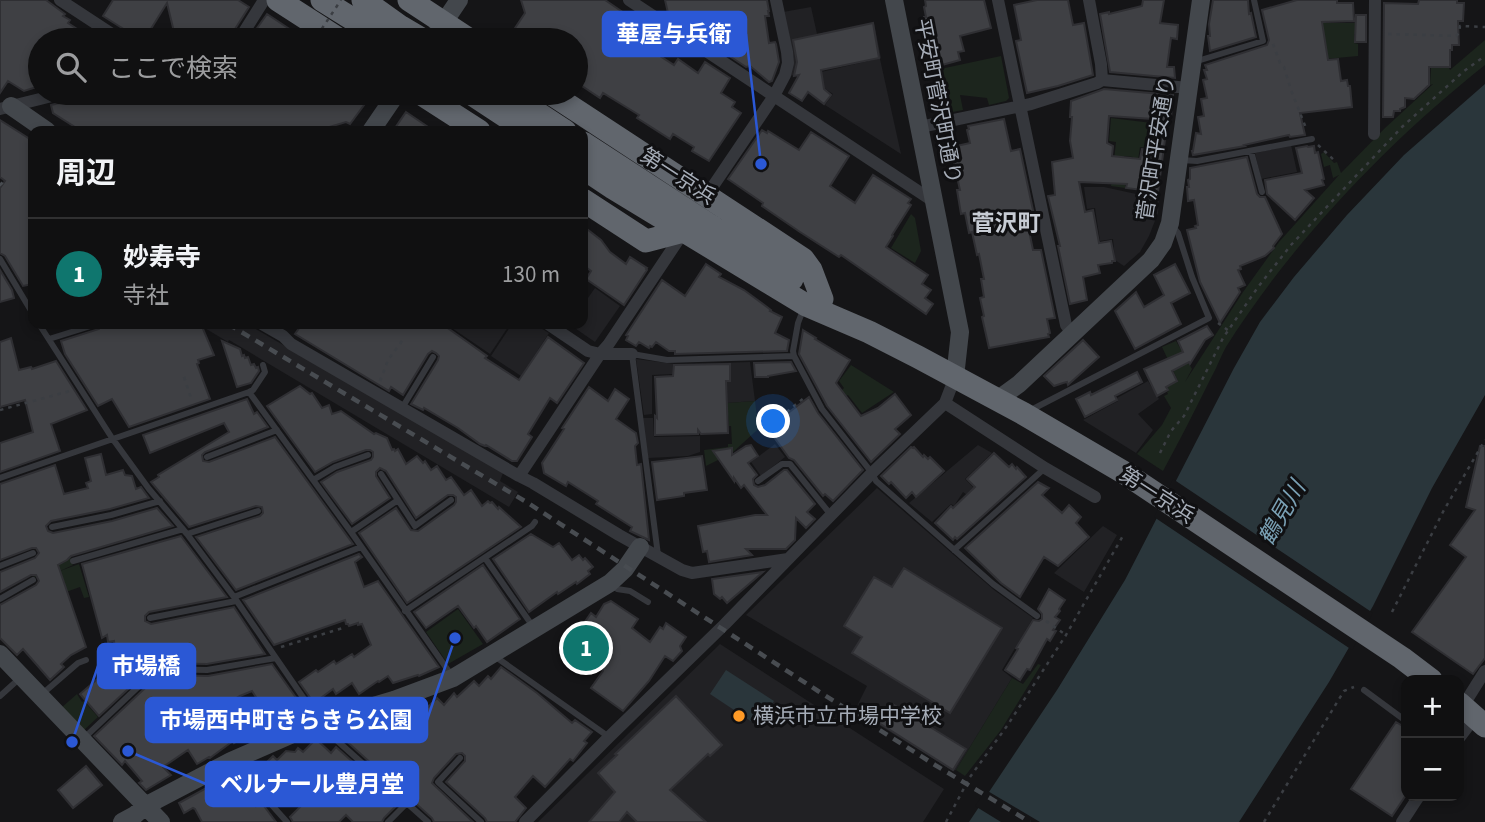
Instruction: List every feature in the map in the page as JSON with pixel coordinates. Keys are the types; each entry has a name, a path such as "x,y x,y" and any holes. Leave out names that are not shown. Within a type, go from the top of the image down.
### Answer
{"highway":[{"path":"278,0 315,28"},
{"path":"322,0 367,28"},
{"path":"363,0 403,28"},
{"path":"409,0 434,28"},
{"path":"439,105 471,126"},
{"path":"488,105 520,126"},
{"path":"525,105 557,126"},
{"name":"第一京浜","path":"568,105 803,259 811,270 814,302"},
{"name":"第一京浜","path":"588,146 814,302"},
{"name":"第一京浜","path":"588,171 684,231 1024,414 1123,472 1424,675"},
{"name":"第一京浜","path":"588,203 646,241 684,231"}],"street":[{"path":"60,0 103,28"},
{"path":"246,28 264,0"},
{"path":"441,28 460,0"},
{"path":"629,0 936,203"},
{"path":"707,195 774,96 785,75 788,63 776,0"},
{"name":"平安町菅沢町通り","path":"894,0 960,332 955,377"},
{"path":"998,0 1066,325 1073,334"},
{"path":"1089,0 1102,80"},
{"name":"菅沢町平安通り","path":"997,400 1019,384 1073,334 1151,260 1163,243 1170,223 1201,0"},
{"path":"1374,134 1375,0"},
{"path":"920,127 1020,106 1102,80 1189,88"},
{"path":"4,104 28,100"},
{"path":"4,104 39,126"},
{"path":"374,126 389,105"},
{"path":"519,476 684,231"},
{"path":"271,329 291,344 401,409 682,570 692,573 788,559"},
{"path":"283,336 288,329"},
{"path":"555,329 588,351 600,354 632,354"},
{"path":"525,822 945,403 955,377"},
{"path":"945,403 1095,497"},
{"path":"544,508 553,495"},
{"path":"122,822 145,806 231,761 320,722 394,700 453,678 610,583 625,569 640,547"},
{"path":"0,654 161,822"},
{"path":"1470,713 1485,671"},
{"path":"1402,822 1416,801"}],"lane":[{"path":"1192,63 1263,41 1254,0"},
{"path":"1179,160 1197,161 1312,139"},
{"path":"1251,151 1262,192"},
{"path":"1024,414 1209,318 1178,233 1170,223"},
{"path":"0,259 28,306"},
{"path":"814,302 798,323 793,351 822,409 876,481 993,584 1037,616"},
{"path":"43,329 112,439 235,599 320,722 332,737 428,822"},
{"path":"49,339 81,329"},
{"path":"658,557 632,354 667,360 794,356"},
{"path":"401,409 433,357"},
{"path":"0,478 249,392 265,372 263,365"},
{"path":"249,392 453,678"},
{"path":"208,457 277,430"},
{"path":"313,480 335,467 368,455"},
{"path":"758,481 782,464 790,464 831,516"},
{"path":"954,550 1045,468"},
{"path":"381,474 415,526 451,500"},
{"path":"351,532 398,500"},
{"path":"52,527 111,515 160,501"},
{"path":"73,561 258,511"},
{"path":"405,611 535,522"},
{"path":"150,618 235,599 361,547"},
{"path":"0,566 33,553"},
{"path":"485,558 534,628"},
{"path":"0,599 33,580"},
{"path":"610,583 617,589 630,591 648,603"},
{"path":"492,654 609,737"},
{"path":"82,740 158,669 207,670 276,658"},
{"path":"40,697 78,663 86,660"},
{"path":"0,696 21,677"},
{"path":"1364,690 1401,717"},
{"path":"460,758 438,782 481,822"},
{"path":"231,761 287,822"},
{"path":"387,822 407,803"}],"path":[{"path":"331,28 341,0"},
{"path":"1374,34 1456,36 1460,26 1485,27"},
{"path":"1263,41 1272,39 1312,139 1335,161"},
{"path":"1160,453 1171,431 1184,416 1223,338 1291,245 1402,127 1464,71 1485,56"},
{"path":"1209,318 1230,331"},
{"path":"375,393 388,360 405,337"},
{"path":"184,377 195,411"},
{"path":"0,410 80,388"},
{"path":"767,428 775,419 813,392"},
{"path":"1392,612 1444,510 1485,439"},
{"path":"946,822 970,777 1066,635 1124,534"},
{"path":"271,651 346,627"},
{"path":"1054,627 1066,635"},
{"path":"1264,822 1345,691 1351,687 1364,690"}],"shaded area":[{"path":"811,7 817,34 874,23 901,154 825,105 833,94 824,88 821,72 877,59 790,76 783,12"},
{"path":"1325,18 1326,23 1366,23 1366,33 1354,34 1354,43 1358,44 1358,56 1304,61 1295,25"},
{"path":"1485,40 1485,65 1378,160 1311,232 1281,269 1226,347 1163,471 1137,454 1162,425 1171,408 1164,396 1169,391 1167,387 1178,381 1162,347 1176,341 1192,369 1185,382 1279,242 1339,175 1333,178 1330,165 1324,167 1321,154 1324,152 1334,163 1337,162 1341,173 1433,84 1430,85 1431,68 1450,70"},
{"path":"1001,56 1009,98 1006,101 989,105 987,98 960,95 963,110 942,114 931,71"},
{"path":"1111,118 1152,123 1149,148 1140,147 1138,160 1124,156 1123,166 1127,167 1125,188 1111,186 1116,142 1109,141"},
{"path":"1291,145 1297,172 1261,179 1255,153"},
{"path":"1084,187 1104,187 1159,199 1158,213 1149,236 1140,252 1124,266 1115,260 1113,239 1100,241 1095,208 1087,209"},
{"path":"911,214 915,218 921,251 915,263 891,248"},
{"path":"595,288 620,306 595,342 576,329 588,329 588,298"},
{"path":"206,329 256,329 503,473 500,481 518,492 509,507 229,340 228,342"},
{"path":"453,329 507,329 490,354"},
{"path":"509,329 542,329 549,333 521,376 491,356"},
{"path":"636,359 675,364 675,374 652,375 652,414 644,415"},
{"path":"750,362 755,401 727,403 694,372 693,364"},
{"path":"851,365 894,392 862,413 848,395 844,397 840,392 844,388 839,381"},
{"path":"1148,381 1159,399 1138,414 1153,430 1136,453 1083,420 1118,401 1117,398"},
{"path":"755,401 757,417 764,417 766,422 732,453 706,466 704,450 732,444 727,403"},
{"path":"642,418 653,418 654,437 700,436 700,452 688,456 648,458"},
{"path":"775,444 785,457 761,476 751,462"},
{"path":"978,445 992,453 965,479 978,492 973,499 963,492 954,506 951,504 932,522 909,503"},
{"path":"877,488 994,590 1033,618 1002,670 1012,678 953,771 855,710 867,686 746,615"},
{"path":"1103,526 1117,535 1084,592 1054,573"},
{"path":"69,554 73,565 60,571 79,564 89,597 84,598 80,587 66,592 58,570 27,580 65,562 63,556"},
{"path":"458,609 483,644 448,664 426,632"},
{"name":"横浜市立市場中学校","path":"720,644 944,789 923,822 538,822"},
{"path":"1038,664 1041,665 1001,730 965,776 956,770 1012,678 1023,684"},
{"path":"77,694 98,717 83,731 61,708"}],"water":[{"name":"鶴見川","path":"1485,84 1485,395 1432,488 1373,606 1329,682 1239,822 969,822 1057,690 1125,580 1260,322 1347,215 1404,155"},
{"path":"726,670 774,701 758,726 710,694"}],"pier":[{"path":"1173,479 1373,613 1352,650 1154,517"},
{"path":"986,790 1040,822 1001,822 975,806"}],"building":[{"path":"0,0 46,0 65,14 63,16 70,20 68,23 76,28 28,28 28,90 24,91 8,81 0,93"},
{"path":"113,0 238,0 249,7 236,28 173,28 167,3 151,28 122,28 103,16"},
{"path":"521,0 605,0 646,28 637,41 674,65 678,59 698,73 705,62 730,78 721,93 735,102 732,107 741,113 709,161 692,151 694,147 673,134 670,139 637,118 639,115 603,93 600,98 588,90 588,28 515,28 525,13"},
{"path":"665,0 767,0 769,16 765,16 769,43 775,42 779,62 772,81 769,82 750,66 746,67 725,53 722,34 726,28 699,36 690,27 687,19 677,21 676,17 672,18"},
{"path":"925,0 984,0 991,28 960,36 964,51 958,52 960,60 942,65 941,62 931,64 924,34 927,34"},
{"path":"1037,0 1068,0 1073,25 1084,23 1093,75 1027,93 1016,41 1021,40 1014,5"},
{"path":"1143,0 1164,0 1160,23 1178,25 1177,39 1171,38 1167,67 1174,67 1175,78 1110,72 1100,14 1142,6"},
{"path":"1213,0 1248,0 1256,37 1210,51 1208,36"},
{"path":"1297,0 1337,0 1337,3 1353,3 1354,21 1322,22 1328,60 1338,59 1341,81 1347,80 1350,86 1352,107 1300,113 1305,135 1289,135 1193,155 1196,133 1201,134 1198,117 1204,116 1201,99 1207,98 1203,80 1207,79 1205,65 1267,45 1269,40 1262,10"},
{"path":"1419,0 1457,0 1457,3 1464,3 1463,21 1458,21 1459,45 1452,45 1450,67 1429,67 1429,85 1414,99 1405,98 1405,107 1394,111 1393,117 1383,117 1384,3 1418,4"},
{"path":"267,14 288,28 257,28"},
{"path":"1356,15 1366,15 1366,42 1355,42"},
{"path":"873,23 879,58 821,70 824,89 831,95 824,104 808,92 802,101 789,93 799,75 794,76 797,62 793,40"},
{"path":"1104,89 1173,95 1158,192 1126,188 1127,184 1079,182 1085,212 1093,210 1099,243 1111,241 1115,261 1098,265 1100,273 1083,277 1087,300 1070,304 1048,196 1055,195 1052,162 1073,158 1070,141 1071,101","holes":["1109,116 1153,119 1151,150 1142,149 1140,159 1112,156 1113,146 1107,143"]},
{"path":"51,105 364,105 350,124 346,122 333,126 73,126 53,113"},
{"path":"406,112 427,126 396,126"},
{"path":"1004,119 1011,151 1020,149 1034,215 1026,216 1033,250 1041,250 1055,318 1047,319 1049,337 989,348 980,298 984,297 981,279 984,279 972,232 969,233 965,213 961,214 957,190 960,190 952,147 970,143 968,126"},
{"path":"0,120 28,138 28,285 23,286 5,256 0,253 0,188 5,181 0,177"},
{"path":"762,130 799,150 811,132 849,156 830,186 855,203 873,175 911,199 908,203 911,205 886,247 928,275 922,284 931,290 925,298 933,304 926,314 841,255 839,257 800,232 728,179"},
{"path":"1314,146 1315,153 1318,152 1324,185 1305,190 1314,198 1295,220 1267,194 1265,180 1302,173 1296,148"},
{"path":"1247,157 1257,194 1265,197 1282,234 1274,248 1265,256 1240,266 1241,269 1238,270 1245,285 1238,288 1240,292 1220,323 1200,282 1187,230 1198,225 1194,200 1188,201 1188,180 1190,168"},
{"path":"588,230 626,264 630,257 647,268 624,305 588,280 591,271 588,269"},
{"path":"706,264 721,274 719,277 744,290 782,317 775,333 789,340 787,351 675,354 675,351 669,351 656,342 649,348 639,342 636,346 626,340 626,335 662,280 685,296"},
{"path":"1175,264 1190,293 1171,303 1181,324 1135,349 1115,311 1136,292 1144,307 1164,295 1154,275"},
{"path":"0,270 14,298 0,302"},
{"path":"1207,326 1213,335 1205,340 1190,364 1189,362 1172,371 1177,381 1157,396 1144,369 1183,352 1178,341"},
{"path":"99,329 203,329 214,355 198,360 197,364 210,399 129,427 112,399 98,406 65,354 61,341"},
{"path":"298,329 449,329 487,356 485,358 519,380 548,337 584,363 557,403 550,398 528,434 532,437 517,461 512,461 424,408 423,410 411,404 438,360 436,353 432,351 428,354 403,395 391,387 389,391 295,334"},
{"path":"803,330 850,360 836,383 861,416 878,408 895,394 911,415 895,429 900,434 871,462 827,406 799,354"},
{"path":"11,338 19,370 32,369 56,361 87,410 51,424 60,451 0,472 0,443 33,432 25,400 0,407 0,342"},
{"path":"1083,340 1099,357 1068,385 1067,382 1054,386 1044,376"},
{"path":"222,341 240,349 242,356 248,357 251,365 258,367 259,371 251,383 237,387"},
{"path":"791,362 796,371 755,377 754,363"},
{"path":"730,364 730,381 726,381 728,433 701,434 698,430 698,434 655,435 655,377 673,376 674,365"},
{"path":"1137,372 1142,382 1115,396 1117,400 1085,417 1076,399 1090,392 1091,395"},
{"path":"300,386 312,393 322,408 329,405 332,414 341,411 374,434 387,438 392,450 398,449 406,464 417,456 423,463 425,461 431,470 437,466 446,480 451,477 464,495 471,490 482,506 488,501 492,502 521,527 407,603 359,533 396,508 411,530 418,531 454,505 456,497 448,495 416,518 386,471 380,468 376,476 390,498 352,524 321,482 337,472 371,460 373,452 366,450 315,472 267,406"},
{"path":"589,387 608,401 615,389 629,399 616,419 636,433 637,465 641,464 649,540 630,531 632,527 596,504 598,501 568,482 566,486 544,473 542,463"},
{"path":"809,397 818,413 863,470 833,501 825,494 823,496 771,433 771,426"},
{"path":"247,399 254,414 257,412 268,427 205,452 202,455 203,461 209,462 275,437 353,544 236,590 196,537 260,516 263,513 262,507 256,506 189,527 151,482 159,477 158,475 229,432 224,423 150,453 143,435"},
{"path":"751,445 758,456 748,463 757,475 753,479 754,485 765,485 787,470 815,504 807,512 815,519 806,528 796,518 795,540 786,549 746,549 752,555 709,562 707,551 703,552 698,526 767,515 744,485 741,488 734,478 734,481 713,451 732,448 732,455"},
{"path":"1480,446 1485,446 1485,658 1473,674 1412,632 1466,557 1450,545 1475,510 1466,507"},
{"path":"911,447 923,457 930,457 944,471 916,497 912,492 906,498 891,482 889,484 881,476"},
{"path":"994,453 1009,467 1012,464 1016,469 1017,467 1026,477 953,540 935,523 975,487 967,479"},
{"path":"101,454 106,475 123,470 125,475 132,476 136,489 141,487 149,498 51,521 46,526 48,531 53,533 112,521 157,508 173,526 71,556 58,565 86,647 61,664 64,667 50,680 23,649 17,655 0,638 0,605 39,581 36,575 31,575 0,592 0,572 35,558 39,553 36,548 32,548 0,560 0,484 55,465 64,494 88,488 86,483 91,481 85,458"},
{"path":"702,456 707,490 657,500 652,462"},
{"path":"1038,482 1049,488 1042,495 1062,513 1069,505 1081,517 1076,523 1089,537 1058,566 1044,557 1020,597 1001,583 965,548"},
{"path":"531,534 553,547 559,543 572,560 579,555 593,567 588,571 590,574 577,584 576,582 558,594 557,592 529,612 493,559"},
{"path":"181,536 227,597 149,612 145,621 151,624 234,607 265,654 207,664 156,663 99,716 80,694 116,663 114,641 108,642 107,635 102,638 82,564"},
{"path":"359,554 362,557 355,562 364,587 378,581 439,667 393,683 388,676 359,694 352,683 336,694 333,689 314,703 299,682 334,661 336,664 352,654 354,657 371,645 362,624 349,626 345,620 274,645 243,600"},
{"path":"483,565 520,619 487,642 458,606 426,628 414,612"},
{"path":"904,568 1002,628 950,713 852,653 862,637 844,626 874,577 892,587"},
{"path":"763,572 727,603 714,594 712,579"},
{"path":"1049,589 1065,600 1055,617 1060,620 1050,641 1047,639 1030,670 1027,669 1020,680 1005,670 1033,620 1042,619 1038,609"},
{"path":"611,601 638,619 632,628 650,642 666,623 686,637 680,646 682,651 673,661 665,656 649,681 623,711 591,688 602,669 567,644 591,613 596,617 604,604"},
{"path":"272,664 302,706 274,725 250,738 246,736 234,743 233,741 197,764 188,750 163,767 171,775 146,790 125,761 122,765 94,736 159,675 208,676","holes":["252,691 265,711 231,731 217,709"]},
{"path":"501,667 572,723 575,720 592,732 573,761 570,759 545,787 533,776 515,797 526,808 515,822 487,822 446,782 465,761 462,753 456,754 432,783 473,822 434,822 344,739 354,727 395,713 399,717 406,710 422,705 426,709 437,698 444,705 454,693 457,697 474,681 479,686 488,676 491,679"},
{"path":"676,696 722,745 710,756 708,754 670,790 706,822 637,822 627,812 619,822 589,822 615,792 598,773"},
{"path":"891,703 966,749 953,770 879,723"},
{"path":"1396,722 1401,725 1402,801 1392,816 1351,789"},
{"path":"316,739 331,753 336,747 399,803 382,822 353,822 346,815 339,822 293,822 290,817 307,800 304,796 308,790 291,773 281,782 264,765 273,756 277,760 286,751 295,752 298,748 303,752"},
{"path":"86,766 102,785 73,808 58,790"},
{"path":"235,774 256,806 261,802 276,822 202,822 193,808 184,813 179,803 208,787 210,790"}],"railway":[{"path":"236,329 528,503 818,691 1030,822"}],"place":[{"name":"華屋与兵衛","path":"761,164"},
{"name":"市場西中町きらきら公園","path":"455,638"},
{"name":"妙寿寺","path":"586,648"},
{"name":"横浜市立市場中学校","path":"739,716"},
{"name":"市場橋","path":"72,742"},
{"name":"ベルナール豊月堂","path":"128,751"}],"district":[{"name":"菅沢町","path":"1006,223"}]}
